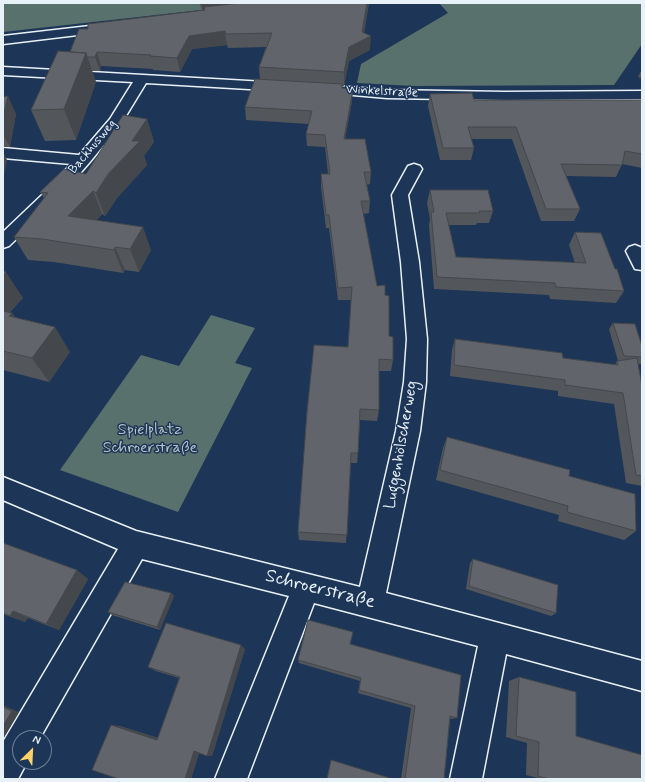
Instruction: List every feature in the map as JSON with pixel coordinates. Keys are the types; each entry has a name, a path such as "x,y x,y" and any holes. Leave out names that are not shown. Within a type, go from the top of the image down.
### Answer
{"street":[{"path":"3,40 115,27"},
{"path":"3,71 293,88"},
{"name":"Backhusweg","path":"3,242 49,198 83,160 116,120 142,79"},
{"name":"Winkelstraße","path":"308,88 395,94 504,96 642,95"},
{"path":"3,153 83,160"},
{"name":"Luggenhölscherweg","path":"370,603 408,430 415,382 417,339 410,262 400,195 414,169"},
{"name":"Schroerstraße","path":"3,488 136,544 370,603 642,676"},
{"path":"28,730 136,544"},
{"path":"231,779 306,587"},
{"path":"466,779 495,636"},
{"path":"3,773 12,757"}],"green space":[{"path":"3,3 264,3 3,32"},
{"path":"439,3 642,3 642,44 614,85 413,86 357,83 361,64 448,13"},
{"name":"Spielplatz Schroerstraße","path":"211,315 255,328 235,363 252,368 178,512 60,470 141,355 179,366"}],"building":[{"path":"240,3 367,3 362,32 371,36 349,47 344,72 259,67 272,33 226,34 225,31 189,36 177,58 97,52 95,57 87,57 86,53 70,52 79,29 88,29 88,24 205,10 204,7"},
{"path":"58,51 86,53 64,109 31,110"},
{"path":"255,79 342,84 342,88 353,89 344,139 365,139 371,172 364,172 370,201 361,201 377,286 385,285 385,295 389,296 389,336 393,337 393,360 379,359 379,410 360,409 358,453 351,453 347,535 298,532 307,412 314,345 348,347 352,287 338,288 329,215 326,215 321,174 330,174 325,135 306,134 312,111 245,107"},
{"path":"472,93 474,100 642,100 642,154 625,151 622,165 561,164 580,209 546,209 516,127 468,127 474,148 443,148 430,94"},
{"path":"8,96 3,117 3,97"},
{"path":"123,115 147,119 132,141 140,141 108,174 96,193 93,191 68,216 143,227 130,249 115,247 114,250 42,239 14,237 48,193 40,192 64,169 86,174"},
{"path":"430,190 488,190 493,211 479,211 480,213 446,213 456,257 586,263 575,232 601,233 615,269 617,269 624,291 556,287 555,283 437,277 431,212 434,212"},
{"path":"3,311 12,313 9,316 55,327 32,358 3,351"},
{"path":"613,323 635,324 642,346 642,357 624,356"},
{"path":"455,339 562,353 563,358 618,365 617,361 637,358 642,386 642,476 636,475 623,393 565,385 565,380 454,365"},
{"path":"447,437 570,470 569,476 635,494 636,531 567,512 568,506 440,470"},
{"path":"3,543 77,570 46,624 13,611 10,616 3,613"},
{"path":"473,559 558,585 556,613 469,586"},
{"path":"125,582 171,593 157,627 108,612"},
{"path":"308,620 353,632 350,644 461,675 457,718 450,716 444,779 405,779 415,706 359,690 361,678 298,660"},
{"path":"166,623 241,645 207,756 194,751 185,779 119,779 92,770 111,725 157,740 180,677 148,667"},
{"path":"519,677 576,692 576,736 642,755 642,779 549,779 538,776 539,742 516,736"},
{"path":"3,707 12,711 3,726"},
{"path":"331,760 393,779 327,779"}]}
